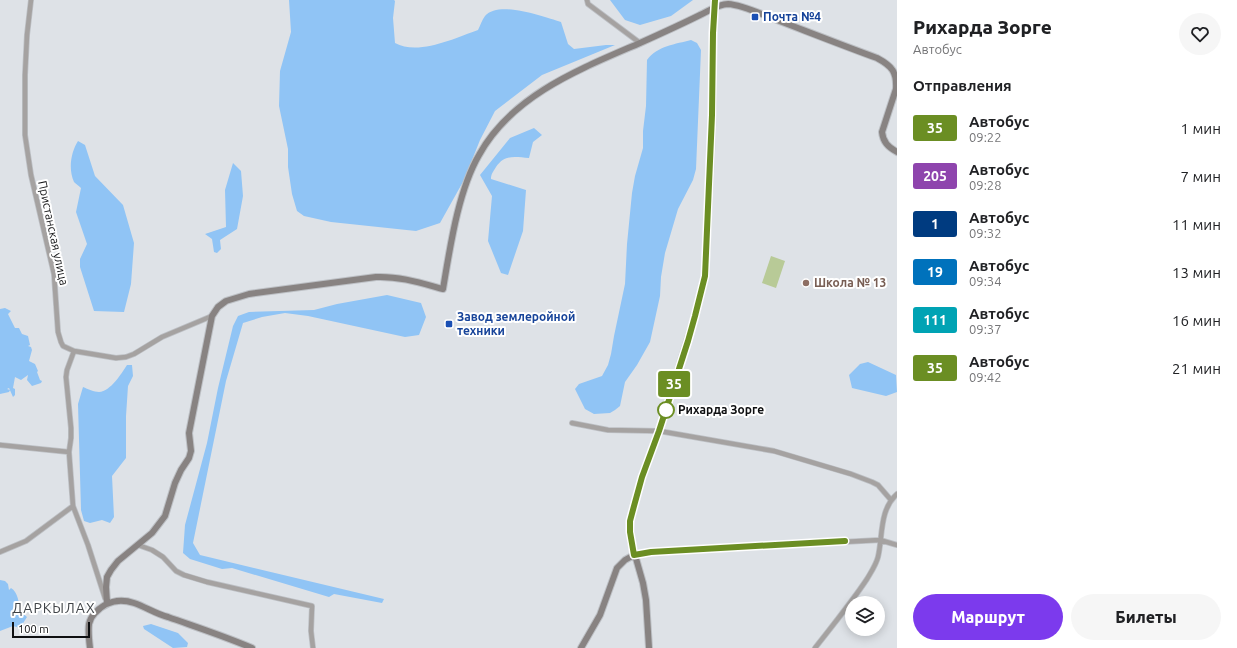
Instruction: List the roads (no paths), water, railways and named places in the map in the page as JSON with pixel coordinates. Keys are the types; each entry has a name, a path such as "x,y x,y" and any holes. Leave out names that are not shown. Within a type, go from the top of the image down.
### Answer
{"street":[{"name":"Пристанская улица","path":"31,0 27,35 25,76 25,144 54,274 59,338 63,346 74,351"},
{"path":"586,0 588,4 640,43"},
{"path":"649,648 646,600 643,583 634,555 631,540 630,521 642,477 659,431 695,316 705,276 713,102 715,0"},
{"path":"106,604 106,587 111,570 118,561 152,533 165,516 180,470 189,458 191,451 189,433 212,316 218,307 226,301 249,294 388,276 404,278 443,289 450,251 465,188 478,155 499,126 524,104 560,80 714,8 727,4 741,7 877,58 893,69 896,74 896,89 882,132 885,142 892,150 897,152"},
{"path":"106,604 88,545 73,506 69,452 71,428 66,377 67,370 74,351 116,358 126,357 134,354 162,337 212,316"},
{"path":"572,423 608,430 659,431 795,456 872,482 878,485 891,500"},
{"path":"0,445 69,452"},
{"path":"815,648 856,596 876,564 881,528 886,510 891,500 897,494"},
{"path":"0,552 26,541 73,506"},
{"path":"581,648 600,615 617,568 625,560 634,555 651,552 880,540 897,545"},
{"path":"138,545 152,550 163,557 176,571 184,575 312,606 311,631 313,648"},
{"path":"90,648 88,629 89,622 100,607 116,601 134,603 162,616 216,633 252,648"}],"water":[{"path":"289,0 394,0 393,18 395,43 404,47 425,47 448,41 478,30 485,16 492,11 500,9 522,11 561,22 568,44 574,49 615,45 542,75 495,111 480,140 464,180 440,223 416,231 331,222 304,216 297,211 292,194 288,167 288,149 279,106 280,71 291,32"},
{"path":"610,0 693,0 671,16 640,25 625,20"},
{"path":"691,40 697,43 701,50 696,169 693,180 678,209 665,253 661,277 660,296 650,342 625,382 620,406 610,413 594,414 585,409 575,389 579,384 602,376 608,365 611,354 625,284 632,193 643,148 647,60 651,55 661,49 673,44"},
{"path":"534,128 542,135 533,142 529,158 507,158 499,163 491,176 491,179 526,190 523,231 508,275 501,273 488,241 492,196 480,175 510,138"},
{"path":"78,141 85,145 95,176 123,205 134,243 131,284 124,312 94,311 80,267 80,259 87,244 76,212 81,188 74,182 71,172 72,155"},
{"path":"233,163 241,171 243,196 237,229 220,240 221,249 217,253 214,252 212,239 205,234 226,227 225,190"},
{"path":"387,295 421,303 426,317 419,335 405,337 308,316 285,313 262,317 243,323 226,381 193,543 200,555 384,599 382,603 334,594 329,597 232,568 222,569 190,559 183,553 185,525 207,443 233,326 238,316 249,312 314,310 337,304"},
{"path":"5,308 11,311 8,314 15,328 19,328 22,334 28,336 30,345 28,346 31,347 32,350 29,361 35,364 40,380 42,381 41,383 32,386 27,380 28,375 21,380 15,377 13,388 15,389 15,395 13,397 10,390 9,392 0,394 0,309"},
{"path":"868,362 896,375 897,392 886,396 852,388 849,375 860,364"},
{"path":"127,365 132,365 133,376 128,386 126,458 112,476 114,517 110,523 102,520 90,523 84,521 81,510 78,404 83,387 95,392 108,389"},
{"path":"0,580 5,581 8,584 9,590 11,588 15,592 18,598 20,611 27,617 20,628 13,626 0,631"},
{"path":"151,624 178,633 188,643 187,647 173,648 144,629 143,626"}],"place":[{"name":"Почта №4","path":"755,17"},
{"name":"Школа № 13","path":"806,283"},
{"name":"Завод землеройной техники","path":"449,324"},
{"name":"Рихарда Зорге","path":"666,410"}],"district":[{"name":"ДАРКЫЛАХ","path":"54,608"}]}
